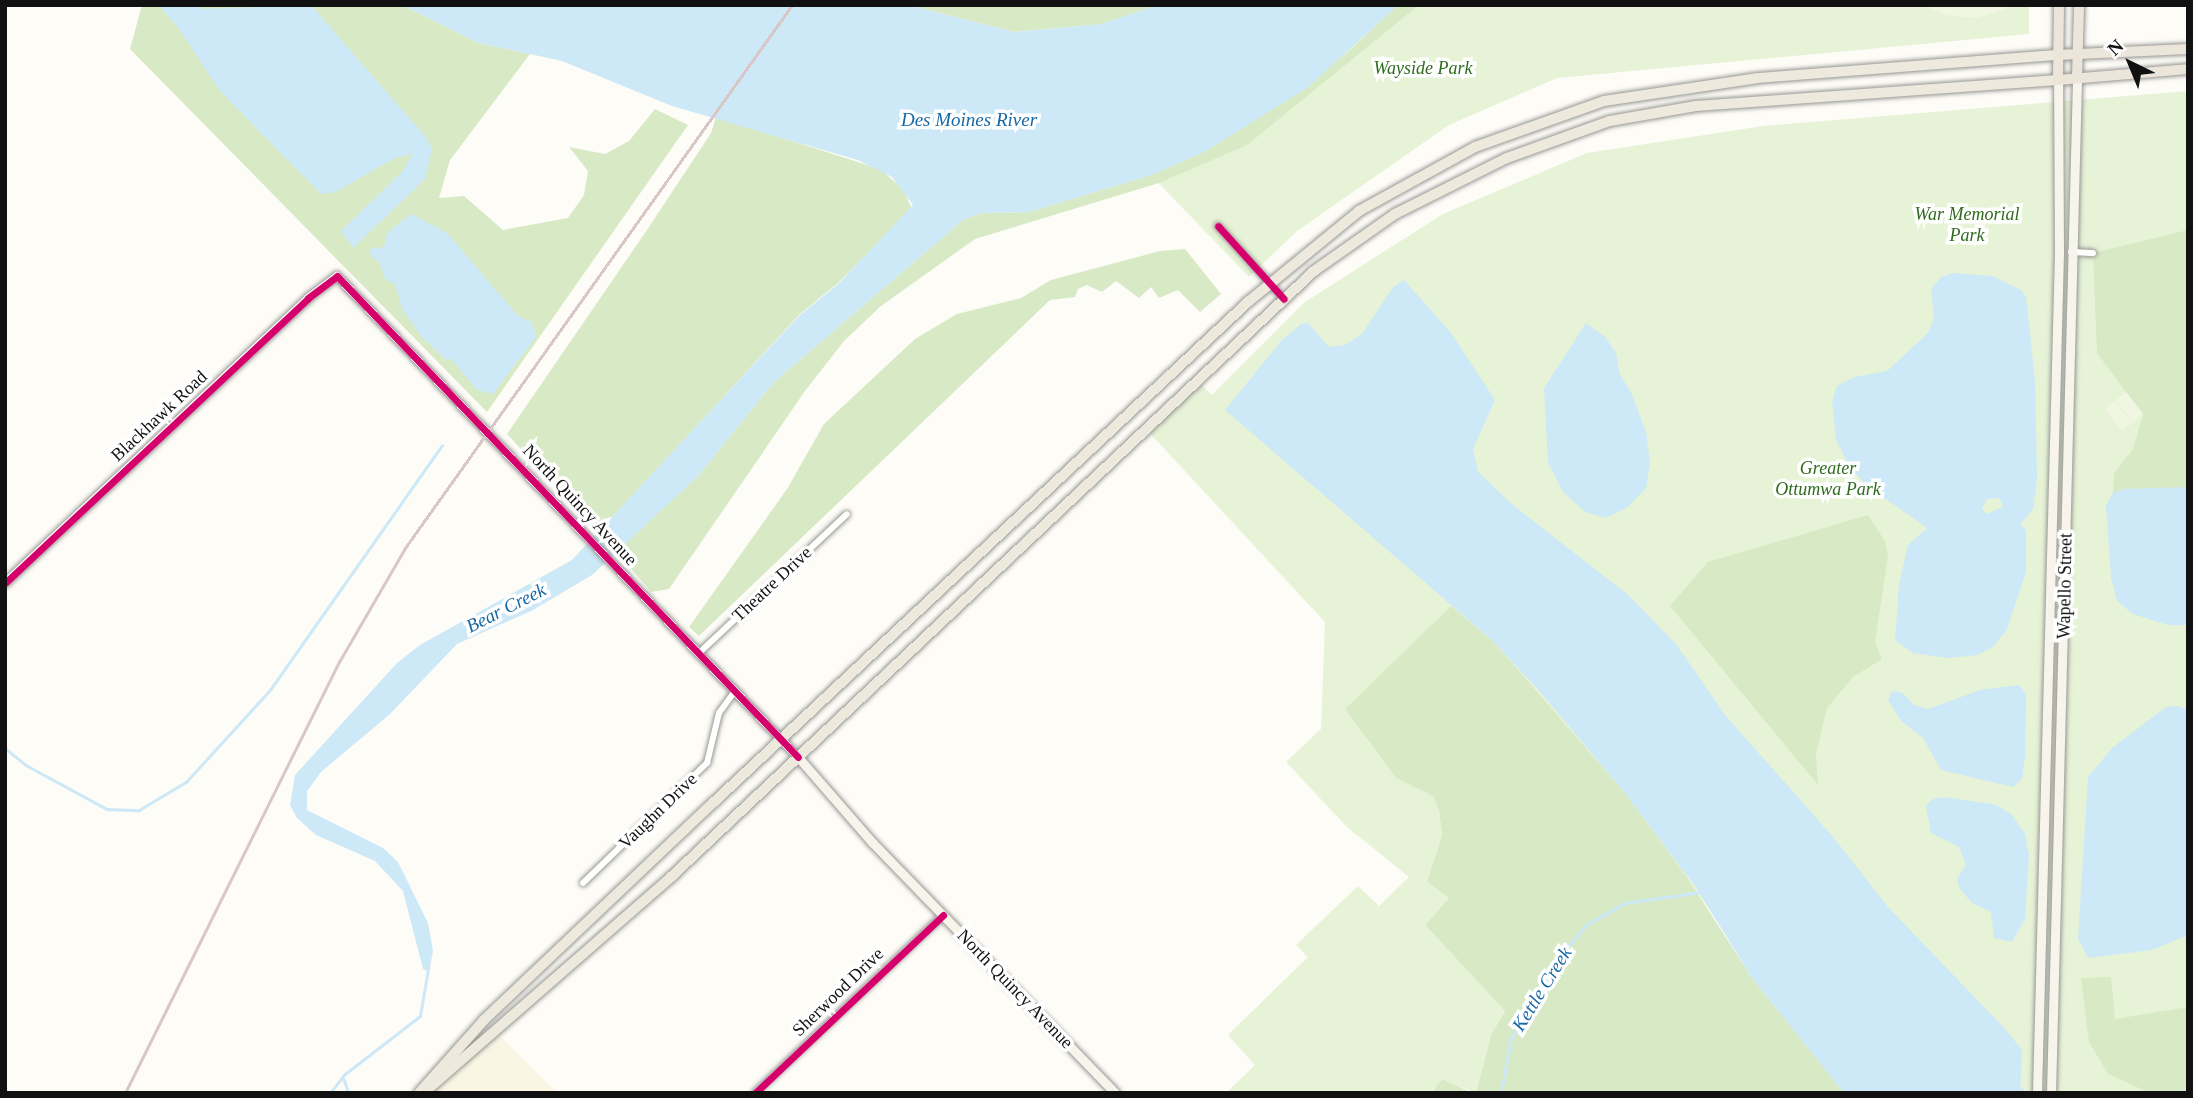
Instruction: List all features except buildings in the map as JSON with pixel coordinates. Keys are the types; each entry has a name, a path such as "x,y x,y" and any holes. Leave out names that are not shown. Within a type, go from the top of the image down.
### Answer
{"highway":[{"path":"2059,5 2058,80 2188,69"},
{"path":"2077,78 2079,5"},
{"path":"2057,55 2188,49"}],"main road":[{"path":"421,1093 484,1020 1269,284 1316,242 1407,182 1475,147 1604,101 1758,78 2057,55"},
{"name":"Wapello Street","path":"2051,1093 2077,78"},
{"path":"421,1093 470,1058 620,923 1284,299 1352,243 1438,190 1507,158 1610,121 1696,106 2058,80"},
{"name":"Wapello Street","path":"2037,1093 2060,251 2058,80"},
{"name":"North Quincy Avenue","path":"798,757 943,915 1115,1093"}],"street":[{"path":"1218,226 1284,299"},
{"path":"2071,252 2093,253"},
{"name":"North Quincy Avenue","path":"337,276 798,757"},
{"name":"Blackhawk Road","path":"5,583 308,298 337,276"},
{"name":"Theatre Drive","path":"698,653 846,514"},
{"name":"Vaughn Drive","path":"583,883 706,763 719,713 734,692"},
{"name":"Sherwood Drive","path":"755,1093 943,915"}],"shaded area":[{"path":"497,1033 557,1093 423,1093"}],"green space":[{"path":"142,5 402,5 479,43 530,54 450,160 439,198 464,196 503,230 568,218 584,195 588,171 569,147 605,154 629,141 655,109 688,125 487,412 130,49"},
{"path":"908,5 1158,5 1102,24 1014,32"},
{"name":"Wayside Park","path":"1398,5 2029,5 2029,34 1557,78 1449,125 1297,231 1249,277 1151,175 1274,113"},
{"path":"1398,5 1419,5 1247,145 1159,183 975,239 881,306 844,341 805,391 669,589 651,592 616,551 698,476 774,382 963,220 981,213 1029,212 1151,175 1206,151 1345,55"},
{"path":"1924,5 2018,5 1977,18 1944,15"},
{"name":"Greater Ottumwa Park","path":"2188,91 2188,1093 1844,1093 1788,1025 1687,877 1493,641 1451,607 1345,709 1396,778 1434,796 1439,810 1442,835 1427,882 1449,898 1425,925 1505,1011 1491,1035 1476,1093 1442,1079 1432,1093 1226,1093 1255,1065 1228,1035 1308,957 1296,945 1358,886 1379,906 1409,877 1347,827 1286,762 1321,729 1325,622 1145,428 1196,380 1212,395 1305,302 1443,214 1587,153 1763,126"},
{"path":"716,117 880,169 903,189 912,209 838,283 799,315 598,533 507,434 711,133"},
{"path":"2188,230 2188,487 2113,493 2114,473 2133,449 2143,415 2097,353 2093,253"},
{"path":"1185,249 1221,294 1200,312 1178,290 1159,298 1151,287 1139,298 1116,281 1102,292 1087,285 1078,289 1075,297 1050,300 699,636 689,627 787,489 824,424 915,339 957,314 1021,298 1051,280 1160,251"},
{"path":"2126,392 2143,414 2133,422 2116,400"},
{"path":"2115,401 2132,423 2122,431 2105,409"},
{"path":"1868,515 1885,541 1888,556 1875,642 1882,659 1853,677 1827,708 1816,754 1818,785 1670,606 1708,562"},
{"path":"1451,606 1493,641 1624,792 1687,877 1752,978 1844,1093 1476,1093 1491,1035 1505,1011 1425,925 1449,898 1427,882 1442,835 1439,810 1433,796 1396,778 1345,709"},
{"path":"2111,977 2115,1019 2188,1007 2188,1093 2150,1093 2108,1074 2089,1042 2081,978"},
{"path":"1442,1079 1456,1085 1472,1093 1432,1093"}],"water":[{"path":"158,5 198,5 202,9 311,5 424,135 432,148 425,179 353,248 341,231 401,173 413,154 397,157 335,192 321,194 220,91 177,26"},
{"name":"Des Moines River","path":"402,5 908,5 1014,32 1102,24 1158,5 1398,5 1307,88 1206,151 1151,175 1029,212 981,213 963,220 774,382 698,476 592,575 533,610 457,644 390,714 321,772 307,791 307,810 383,848 398,862 428,923 433,951 429,972 423,969 403,891 375,861 316,835 297,818 290,805 295,775 397,663 420,645 572,560 799,316 838,284 913,205 892,177 858,160 672,106 562,61 479,43"},
{"path":"411,214 447,233 518,316 531,322 536,337 493,394 477,390 451,359 446,360 421,336 402,309 395,284 386,280 379,262 371,256 370,249 384,247 387,233"},
{"path":"1954,273 1992,276 2021,290 2026,297 2035,380 2037,478 2033,509 2020,525 2026,530 2026,572 2007,629 1994,646 1978,655 1948,658 1913,653 1895,640 1899,584 1908,545 1927,528 1866,485 1850,467 1836,440 1832,401 1837,386 1854,377 1887,371 1928,333 1934,318 1931,289 1941,277","holes":["1999,498 2003,507 1986,514 1982,508 1987,499"]},
{"path":"1404,280 1451,333 1495,400 1473,449 1478,472 1514,506 1627,594 1676,644 1725,715 1834,838 1888,907 2022,1050 2020,1093 1844,1093 1752,978 1697,889 1624,792 1541,693 1493,641 1225,410 1282,340 1301,324 1308,323 1329,347 1345,345 1362,334 1393,287"},
{"path":"1586,323 1605,337 1616,353 1620,375 1631,392 1646,432 1650,463 1646,488 1628,507 1606,518 1585,512 1563,492 1548,463 1544,388"},
{"path":"2188,487 2188,625 2168,625 2133,614 2117,601 2111,578 2106,505 2113,493 2124,489"},
{"path":"2019,685 2026,694 2025,756 2022,779 2013,787 1941,770 1923,738 1901,721 1888,700 1892,691 1903,693 1914,705 1928,709 1980,690"},
{"path":"2179,706 2188,710 2188,935 2152,950 2088,958 2078,939 2088,777 2112,748 2166,707"},
{"path":"1945,797 1997,805 2011,814 2025,834 2029,855 2025,919 2012,942 1994,938 1991,912 1972,903 1959,888 1957,878 1966,865 1959,847 1931,833 1926,806 1933,799"}],"waterway":[{"path":"5,748 26,765 107,809 139,810 186,782 270,690 442,445"},
{"name":"Kettle Creek","path":"1501,1093 1511,1038 1541,994 1557,959 1586,925 1625,903 1700,892"},
{"name":"Bear Creek","path":"330,1093 345,1074 420,1016 428,969"},
{"path":"343,1077 349,1093"},
{"path":"2018,1087 2027,1093"}],"railway":[{"path":"125,1093 339,662 405,548 792,5"}],"cycle path":[{"path":"1218,226 1284,299"},
{"path":"5,583 308,298 337,276 798,757"},
{"path":"755,1093 943,915"}],"park label":[{"name":"War Memorial Park","path":"1967,225"}]}
